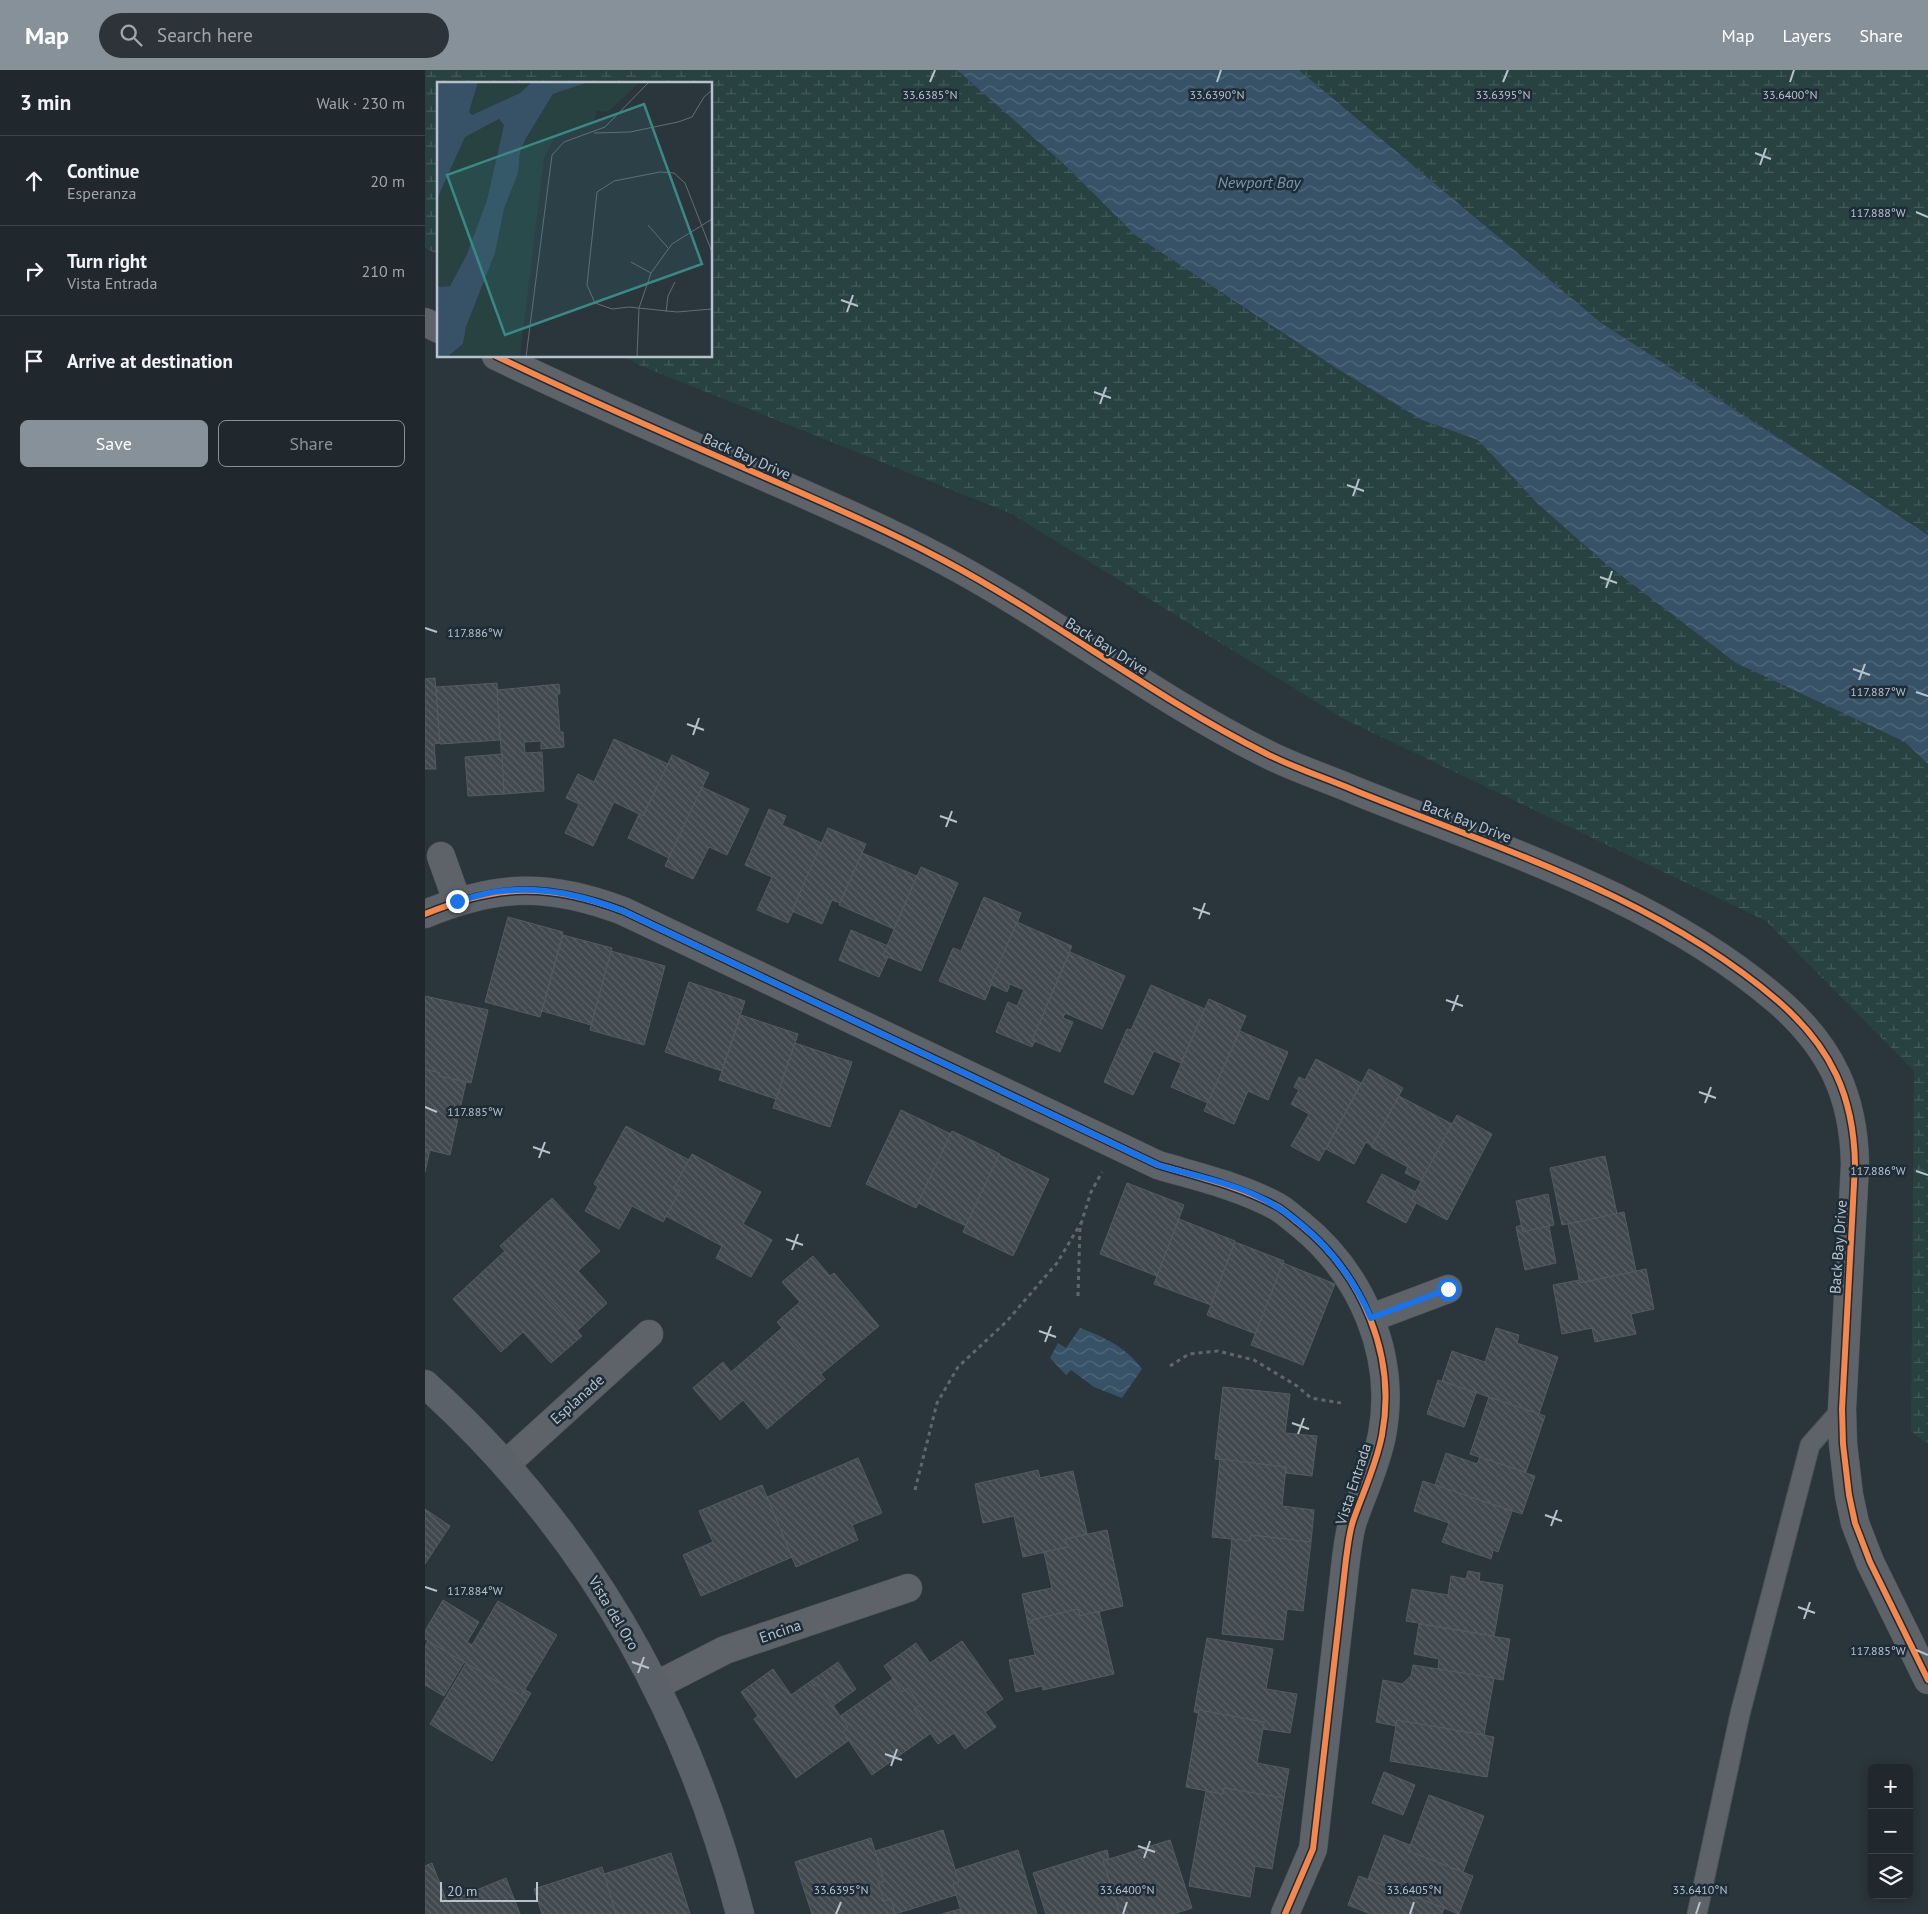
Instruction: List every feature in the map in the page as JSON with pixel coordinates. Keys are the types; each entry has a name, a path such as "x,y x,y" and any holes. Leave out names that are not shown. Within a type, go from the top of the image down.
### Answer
{"street":[{"path":"425,322 437,328"},
{"name":"Back Bay Drive","path":"500,358 835,508 939,557 981,581 1159,694 1267,754 1590,885 1687,934 1739,970 1781,1004 1806,1030 1839,1078 1849,1106 1855,1140 1855,1165 1842,1408 1845,1472 1855,1523 1882,1588 1928,1680"},
{"path":"441,856 457,901"},
{"name":"Vista Entrada","path":"425,914 457,901 501,891 537,890 591,899 623,911 1158,1165 1236,1187 1277,1206 1312,1234 1337,1259 1362,1297 1371,1318 1381,1352 1385,1387 1382,1434 1374,1468 1352,1523 1346,1559 1313,1849 1285,1914"},
{"path":"1371,1318 1448,1289"},
{"name":"Esplanade","path":"506,1464 649,1334"},
{"name":"Vista del Oro","path":"425,1384 506,1464 587,1566 657,1685 679,1729 714,1822 740,1914"},
{"name":"Encina","path":"657,1685 725,1650 908,1588"}],"lane":[{"path":"1697,1914 1739,1714 1810,1445 1842,1408"}],"path":[{"path":"915,1490 937,1403 958,1367 1007,1321 1051,1270 1081,1223 1091,1192 1104,1167"},
{"path":"1078,1296 1081,1223"},
{"path":"1170,1366 1189,1354 1218,1351 1254,1360 1297,1386 1311,1398 1341,1403"}],"green space":[{"path":"425,70 957,70 1067,167 1135,235 1336,368 1422,420 1478,440 1538,504 1606,564 1736,663 1905,742 1928,764 1928,1444 1911,1432 1914,1071 1766,921 1342,718 1012,514 641,366 627,358 713,358 713,82 437,82 437,254 425,248"},
{"path":"1299,70 1928,70 1928,535 1600,322"}],"water":[{"name":"Newport Bay","path":"957,70 1299,70 1600,322 1928,535 1928,764 1905,742 1736,663 1606,564 1538,504 1478,440 1422,420 1336,368 1135,235 1067,167"},
{"path":"1080,1328 1098,1335 1122,1349 1142,1369 1122,1398 1094,1387 1071,1370 1066,1375 1050,1358 1058,1343 1066,1348"}],"building":[{"path":"435,678 440,743 434,744 436,769 425,769 425,679"},
{"path":"497,683 500,740 440,744 436,687"},
{"path":"559,684 560,694 557,694 560,732 563,732 564,747 541,749 541,741 524,742 525,753 542,752 544,791 504,794 497,690"},
{"path":"614,739 668,764 643,816 614,802 593,846 565,833 579,804 566,798 578,774 594,782"},
{"path":"502,754 504,794 468,796 465,757"},
{"path":"672,755 709,773 669,858 628,838 639,814 643,816"},
{"path":"702,787 749,809 727,855 709,847 693,879 665,866"},
{"path":"769,809 786,816 782,825 822,843 788,923 757,910 772,877 745,865"},
{"path":"828,828 866,844 840,903 832,900 822,924 792,911"},
{"path":"862,853 917,876 894,929 839,905"},
{"path":"921,867 958,883 921,971 883,955"},
{"path":"984,897 1021,913 985,1000 939,981 953,948 961,951"},
{"path":"508,917 563,932 540,1017 485,1002"},
{"path":"1017,922 1072,946 1032,1040 1035,1041 1032,1047 996,1032 1008,1002 1017,1006 1024,990 1010,984 1007,992 990,984"},
{"path":"851,930 888,946 883,955 888,957 879,977 839,960"},
{"path":"563,935 612,948 591,1025 542,1011"},
{"path":"611,951 665,966 644,1045 590,1030"},
{"path":"1070,952 1125,976 1102,1029 1065,1013 1063,1018 1073,1022 1060,1052 1032,1040"},
{"path":"689,982 745,1001 722,1071 665,1052"},
{"path":"1151,985 1205,1009 1181,1063 1154,1051 1133,1095 1104,1082 1127,1029 1131,1030"},
{"path":"425,996 488,1010 471,1083 439,1076 440,1073 425,1069"},
{"path":"1209,999 1246,1016 1208,1103 1171,1087"},
{"path":"741,1015 798,1034 776,1099 719,1080"},
{"path":"1240,1031 1288,1052 1268,1100 1248,1091 1234,1124 1204,1111"},
{"path":"795,1043 852,1062 830,1127 773,1108"},
{"path":"1316,1059 1361,1083 1319,1161 1291,1146 1309,1114 1291,1104 1299,1090 1294,1087 1299,1077 1305,1080"},
{"path":"425,1069 440,1073 439,1076 466,1082 450,1155 425,1149"},
{"path":"1369,1069 1403,1088 1372,1146 1366,1142 1354,1164 1326,1149"},
{"path":"1399,1096 1452,1124 1421,1181 1405,1173 1408,1167 1371,1147"},
{"path":"901,1110 951,1134 916,1208 866,1184"},
{"path":"1457,1115 1492,1134 1447,1220 1411,1200"},
{"path":"626,1126 689,1160 674,1188 680,1191 663,1222 632,1206 619,1229 585,1211 598,1187 594,1184"},
{"path":"952,1131 1000,1154 966,1226 918,1203"},
{"path":"425,1149 430,1150 425,1172"},
{"path":"692,1154 761,1192 743,1224 772,1240 751,1277 716,1258 722,1246 666,1216 680,1191 674,1188"},
{"path":"999,1155 1049,1179 1013,1256 963,1232"},
{"path":"1605,1156 1617,1214 1562,1225 1550,1168"},
{"path":"1382,1174 1416,1192 1411,1200 1416,1203 1406,1223 1367,1202"},
{"path":"1127,1183 1184,1205 1157,1276 1100,1254"},
{"path":"1548,1194 1554,1225 1523,1232 1516,1201"},
{"path":"552,1198 600,1251 578,1271 607,1303 577,1331 500,1246"},
{"path":"1624,1212 1636,1271 1580,1283 1568,1224"},
{"path":"1179,1219 1235,1241 1211,1305 1154,1284"},
{"path":"1521,1225 1523,1232 1549,1226 1556,1263 1525,1270 1516,1227"},
{"path":"1235,1242 1284,1261 1256,1334 1207,1315"},
{"path":"505,1251 582,1336 551,1363 523,1332 501,1352 453,1299"},
{"path":"813,1256 830,1276 834,1273 879,1326 821,1374 777,1322 800,1302 782,1282"},
{"path":"1283,1263 1335,1284 1303,1365 1251,1345"},
{"path":"1646,1269 1654,1309 1631,1314 1636,1334 1595,1342 1592,1328 1562,1334 1553,1285 1579,1280 1580,1283"},
{"path":"782,1328 825,1379 767,1429 743,1400 720,1420 693,1388 723,1362 731,1372"},
{"path":"1496,1328 1519,1335 1517,1343 1558,1357 1539,1414 1442,1381 1452,1351 1485,1362"},
{"path":"1438,1380 1476,1393 1464,1427 1427,1414"},
{"path":"1223,1387 1290,1394 1285,1433 1317,1436 1312,1476 1286,1473 1286,1467 1215,1459"},
{"path":"1489,1397 1545,1416 1526,1472 1470,1454"},
{"path":"1446,1453 1477,1464 1480,1457 1535,1476 1522,1514 1435,1485"},
{"path":"858,1458 882,1513 852,1525 858,1540 796,1567 767,1497"},
{"path":"1220,1459 1286,1467 1282,1506 1314,1510 1311,1542 1251,1535 1250,1541 1212,1537"},
{"path":"1038,1470 1040,1478 1073,1471 1087,1534 1065,1539 1068,1547 1023,1557 1014,1516 983,1523 975,1484"},
{"path":"1423,1481 1512,1511 1498,1552 1493,1550 1491,1559 1442,1542 1449,1523 1414,1511"},
{"path":"762,1485 792,1557 701,1596 683,1555 713,1542 699,1511"},
{"path":"425,1509 450,1526 425,1564"},
{"path":"1107,1530 1123,1606 1080,1616 1078,1609 1032,1620 1033,1622 1028,1624 1022,1594 1052,1588 1044,1552 1068,1547 1065,1539"},
{"path":"1251,1535 1311,1542 1303,1611 1287,1609 1283,1640 1222,1634 1232,1539 1250,1541"},
{"path":"1468,1571 1480,1573 1479,1581 1503,1585 1494,1636 1406,1621 1412,1589 1448,1595 1451,1576 1466,1579"},
{"path":"443,1600 479,1622 467,1642 472,1645 498,1601 557,1635 521,1696 425,1639 425,1631"},
{"path":"1078,1609 1080,1616 1099,1611 1114,1674 1043,1690 1042,1686 1016,1692 1009,1660 1035,1655 1028,1624 1033,1622 1032,1620"},
{"path":"1419,1624 1510,1639 1503,1680 1438,1669 1439,1659 1414,1654"},
{"path":"1207,1638 1273,1649 1266,1689 1297,1694 1290,1733 1263,1729 1264,1722 1199,1710 1198,1713 1194,1712"},
{"path":"428,1641 464,1662 444,1696 425,1685 425,1646"},
{"path":"962,1641 1003,1699 985,1712 996,1727 965,1749 954,1733 938,1744 914,1709 920,1705 908,1688 902,1692 884,1666 916,1643 930,1663"},
{"path":"838,1662 856,1689 833,1706 818,1684 814,1686 811,1681"},
{"path":"466,1663 521,1696 525,1690 531,1693 492,1761 430,1724"},
{"path":"1413,1665 1494,1678 1484,1735 1397,1720 1396,1726 1376,1722 1383,1680 1402,1684 1411,1676"},
{"path":"773,1669 791,1695 811,1681 814,1686 818,1684 848,1727 843,1732 848,1741 796,1778 754,1719 758,1716 741,1692"},
{"path":"893,1679 902,1692 908,1688 920,1705 914,1709 931,1733 872,1775 843,1732 848,1727 840,1716"},
{"path":"1199,1710 1264,1722 1257,1763 1289,1769 1284,1798 1224,1788 1223,1794 1186,1787"},
{"path":"1397,1720 1494,1737 1487,1777 1390,1761"},
{"path":"1384,1772 1415,1785 1403,1815 1372,1803"},
{"path":"1224,1788 1284,1798 1272,1869 1255,1866 1250,1897 1189,1886 1206,1791 1223,1794"},
{"path":"1429,1795 1484,1816 1463,1872 1408,1851"},
{"path":"943,1830 959,1882 953,1884 956,1895 895,1914 891,1899 884,1901 878,1883 884,1881 875,1851"},
{"path":"1384,1835 1410,1845 1408,1851 1473,1876 1459,1914 1368,1879"},
{"path":"871,1838 884,1881 878,1883 884,1901 891,1899 895,1914 812,1914 795,1862"},
{"path":"1170,1840 1192,1908 1173,1914 1120,1914 1103,1861"},
{"path":"1018,1850 1037,1914 962,1914 953,1884 959,1882 955,1870"},
{"path":"1107,1850 1109,1858 1103,1861 1120,1914 1046,1914 1033,1873"},
{"path":"671,1853 690,1914 616,1914 604,1874"},
{"path":"432,1863 451,1914 425,1914 425,1866"},
{"path":"602,1867 616,1914 542,1914 534,1889"},
{"path":"1359,1876 1444,1908 1442,1914 1371,1914 1348,1905"},
{"path":"506,1878 520,1914 451,1914 447,1902"},
{"path":"960,1909 962,1914 942,1914"}],"cycle path":[{"path":"500,358 563,388 854,517 943,560 1024,607 1183,708 1276,758 1522,856 1630,904 1682,933 1731,965 1778,1001 1812,1036 1825,1055 1836,1074 1850,1117 1854,1140 1855,1165 1842,1409 1843,1444 1849,1495 1855,1523 1870,1562 1928,1680"},
{"path":"425,914 476,897 500,892 524,891 571,895 623,911 1158,1165 1218,1182 1262,1199 1285,1212 1322,1244 1341,1267 1357,1292 1370,1318 1379,1346 1384,1375 1385,1405 1382,1435 1373,1468 1353,1521 1349,1540 1313,1849 1285,1914"}],"route":[{"path":"457,901 501,891 546,890 591,899 623,911 1158,1165 1236,1187 1277,1206 1312,1234 1337,1259 1362,1297 1371,1318 1448,1289"}]}
